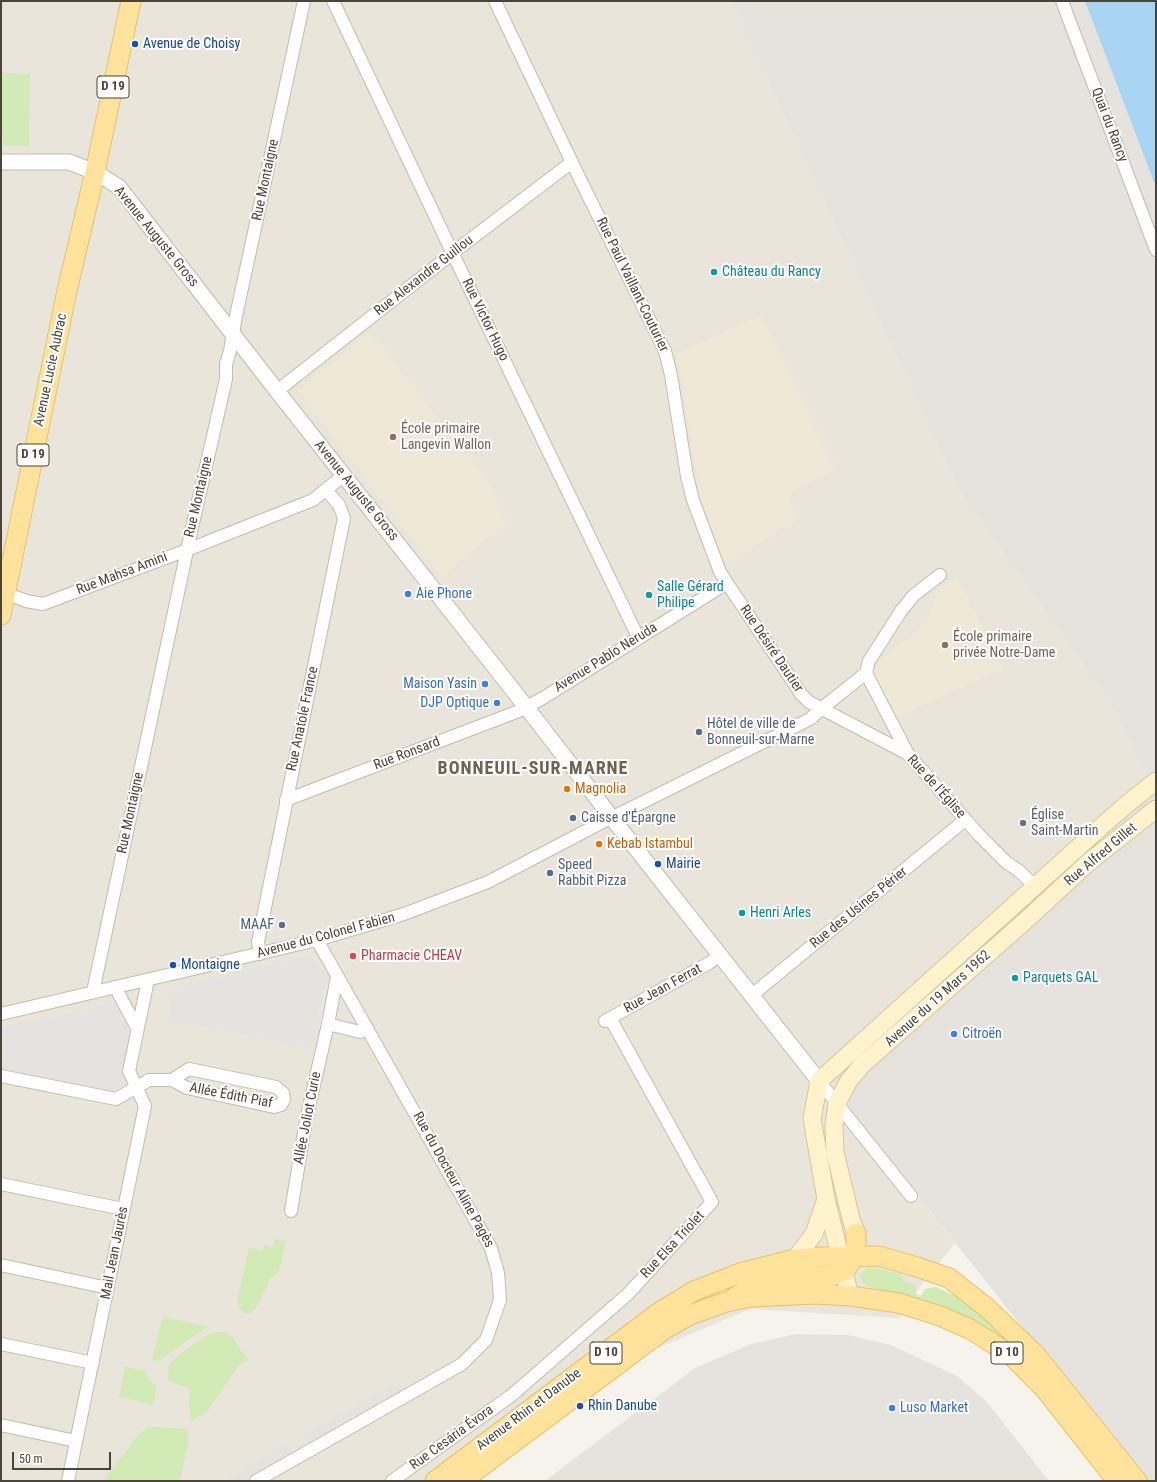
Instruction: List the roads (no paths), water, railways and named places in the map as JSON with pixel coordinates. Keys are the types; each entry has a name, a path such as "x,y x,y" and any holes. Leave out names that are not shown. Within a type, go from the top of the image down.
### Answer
{"main road":[{"name":"D 19","path":"95,172 131,1"},
{"name":"Avenue Lucie Aubrac","path":"1,615 52,362 95,172"},
{"name":"Rue Alfred Gillet","path":"1035,886 1127,804 1156,781"},
{"name":"Rue Alfred Gillet","path":"1047,901 1089,862 1156,809"},
{"name":"Avenue du 19 Mars 1962","path":"820,1081 1035,886"},
{"name":"Avenue du 19 Mars 1962","path":"837,1103 848,1082 861,1066 1047,901"},
{"path":"820,1081 812,1119 826,1199 846,1261 850,1296"},
{"path":"837,1103 834,1126 835,1152 851,1218 856,1233 879,1256"},
{"path":"795,1259 814,1234 826,1199"},
{"path":"726,1302 759,1282 787,1278 832,1276 846,1261 856,1233"},
{"name":"D 10","path":"795,1259 846,1261 879,1256 949,1278 986,1307 1035,1354 1137,1481"},
{"name":"Avenue Rhin et Danube","path":"435,1481 658,1313 701,1289 740,1273 795,1259"},
{"name":"D 10","path":"726,1302 770,1296 815,1294 850,1296 899,1303 940,1316 970,1329 1010,1355 1044,1388 1117,1481"},
{"name":"Avenue Rhin et Danube","path":"462,1481 665,1329 690,1315 726,1302"}],"street":[{"name":"Rue Montaigne","path":"93,992 187,550 226,379 226,364 304,1"},
{"name":"Rue Victor Hugo","path":"333,1 638,637"},
{"name":"Rue Paul Vaillant-Couturier","path":"496,1 572,162 665,351 671,375 687,476 693,500 720,572 727,584"},
{"name":"Quai du Rancy","path":"1062,1 1156,250"},
{"name":"Avenue Auguste Gross","path":"1,162 69,162 95,172 118,187 820,1081"},
{"name":"Rue Alexandre Guillou","path":"277,391 572,162"},
{"name":"Rue Mahsa Amini","path":"6,593 26,601 43,604 187,550 313,500 344,475"},
{"name":"Rue Anatole France","path":"260,954 258,942 344,518 339,505 326,490"},
{"path":"908,754 866,674 869,661 901,611 914,595 940,575"},
{"name":"Avenue Pablo Neruda","path":"527,707 638,637 727,584"},
{"name":"Rue Désiré Dautier","path":"727,584 794,686 809,702 821,709"},
{"name":"Avenue du Colonel Fabien","path":"1,1014 317,940 404,914 488,882 612,817 810,719 866,674"},
{"name":"Rue Ronsard","path":"286,800 527,707"},
{"name":"Rue de l'Église","path":"821,709 908,754 965,820 1006,862 1020,871 1035,886"},
{"name":"Rue des Usines Périer","path":"752,995 965,820"},
{"name":"Rue du Docteur Aline Pagès","path":"256,1481 462,1364 486,1340 500,1300 498,1273 491,1248 317,940"},
{"name":"Rue Jean Ferrat","path":"607,1019 709,963 720,955"},
{"name":"Allée Joliot Curie","path":"291,1211 306,1120 337,977"},
{"name":"Mail Jean Jaurès","path":"68,1481 145,1106 129,1071 148,980"},
{"path":"115,987 137,1028"},
{"name":"Rue Elsa Triolet","path":"512,1395 628,1294 712,1202 607,1019"},
{"path":"328,1024 360,1032 367,1028"},
{"name":"Allée Édith Piaf","path":"189,1069 276,1087 283,1092 284,1099 281,1104 274,1107 187,1088 172,1080 189,1069"},
{"path":"1,1076 116,1098 149,1080 172,1080"},
{"path":"820,1081 911,1196"},
{"path":"1,1184 123,1209"},
{"path":"1,1265 108,1288"},
{"path":"1,1344 93,1363"},
{"name":"Rue Cesária Évora","path":"392,1481 512,1395"},
{"path":"1,1425 76,1442"}],"water":[{"path":"1085,1 1156,1 1156,187"}],"place":[{"name":"Avenue de Choisy","path":"135,44"},
{"name":"Château du Rancy","path":"714,272"},
{"name":"École primaire Langevin Wallon","path":"393,437"},
{"name":"Aie Phone","path":"408,594"},
{"name":"Salle Gérard Philipe","path":"649,595"},
{"name":"École primaire privée Notre-Dame","path":"945,645"},
{"name":"Maison Yasin","path":"485,684"},
{"name":"DJP Optique","path":"497,703"},
{"name":"Hôtel de ville de Bonneuil-sur-Marne","path":"699,732"},
{"name":"Magnolia","path":"567,789"},
{"name":"Caisse d'Épargne","path":"573,818"},
{"name":"Église Saint-Martin","path":"1023,823"},
{"name":"Kebab Istambul","path":"599,844"},
{"name":"Mairie","path":"658,864"},
{"name":"Speed Rabbit Pizza","path":"550,873"},
{"name":"Henri Arles","path":"742,913"},
{"name":"MAAF","path":"282,925"},
{"name":"Pharmacie CHEAV","path":"353,956"},
{"name":"Montaigne","path":"173,965"},
{"name":"Parquets GAL","path":"1015,978"},
{"name":"Citroën","path":"954,1034"},
{"name":"Rhin Danube","path":"580,1406"},
{"name":"Luso Market","path":"892,1408"}],"district":[{"name":"BONNEUIL-SUR-MARNE","path":"533,769"}]}
